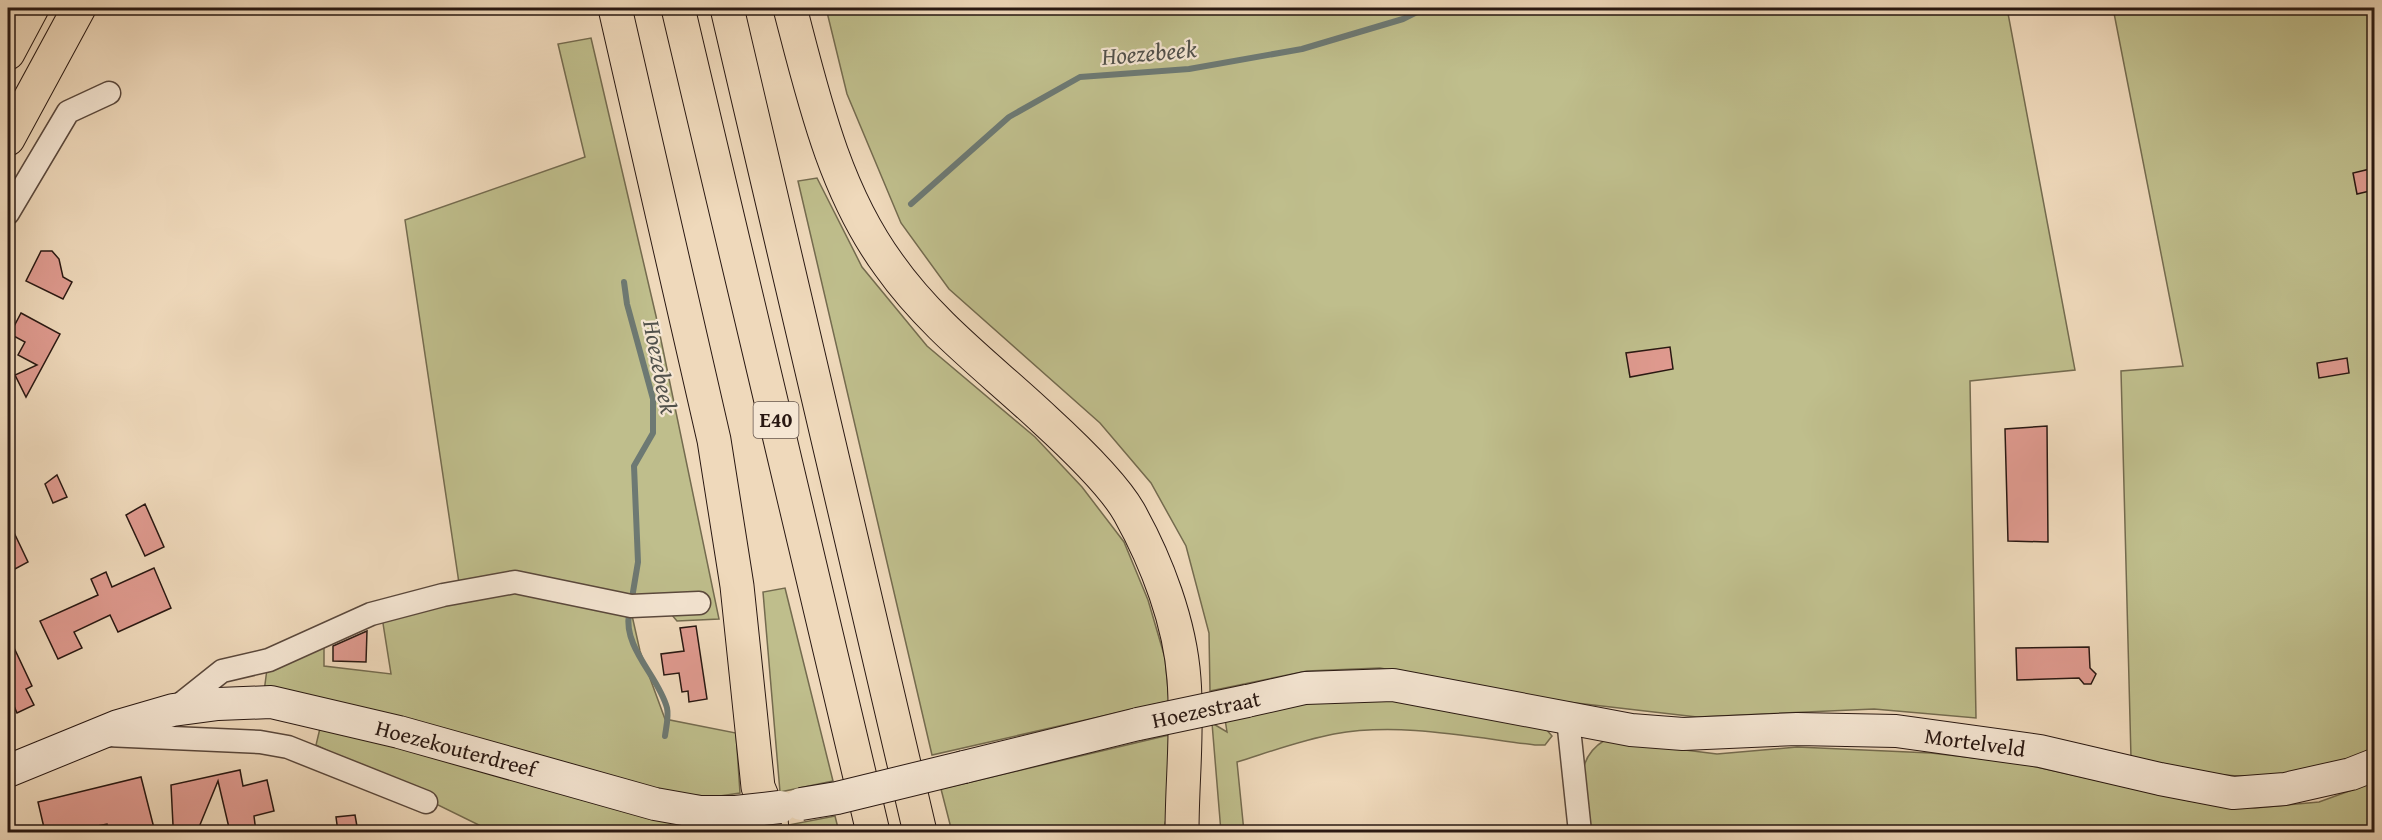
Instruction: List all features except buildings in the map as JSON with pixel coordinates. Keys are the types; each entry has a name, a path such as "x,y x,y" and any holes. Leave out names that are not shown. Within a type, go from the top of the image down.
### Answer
{"highway":[{"path":"8,139 78,8"},
{"path":"615,8 714,440 778,808 751,816 744,822"},
{"name":"E40","path":"678,8 873,832"},
{"name":"E40","path":"727,8 920,832"},
{"path":"790,8 818,117 851,201 889,265 946,333 1046,420 1090,465 1128,511 1170,605 1184,677 1186,743 1182,768 1182,832"},
{"path":"1186,743 1196,768 1202,832"}],"street":[{"path":"8,213 68,112 109,93"},
{"name":"Hoezekouterdreef","path":"173,710 222,671 268,660 371,614 443,595 515,582 631,606 699,603"},
{"name":"Hoezestraat","path":"778,808 837,798 1138,724 1305,688 1393,685 1568,719"},
{"name":"Hoezekouterdreef","path":"8,771 98,734 173,710 218,704 271,702 399,732 655,804 744,822"},
{"path":"1568,719 1580,832"},
{"name":"Mortelveld","path":"1568,719 1631,730 1683,734 1797,729 1896,731 2040,751 2160,779 2233,793 2285,789 2351,774 2374,765"},
{"name":"Hoezekouterdreef","path":"98,734 260,742 288,747 426,802"}],"shaded area":[{"path":"826,8 2007,8 2075,370 1970,381 1976,718 1874,709 1697,717 1550,700 1380,668 1307,671 1210,691 1209,633 1186,546 1151,483 1100,423 949,289 901,223 847,94"},
{"path":"2113,8 2374,8 2374,751 2313,769 2260,776 2195,771 2131,758 2121,371 2183,366"},
{"path":"591,38 656,316 719,619 677,621 660,601 459,583 405,220 585,157 558,44"},
{"path":"817,178 862,267 927,346 1035,437 1082,487 1124,542 1148,600 1165,658 1169,701 932,755 798,181"},
{"path":"785,588 833,781 780,792 763,592"},
{"path":"514,589 631,611 640,651 665,719 736,733 740,793 713,797 675,793 264,692 267,669 324,646 324,666 391,674 382,617"},
{"path":"1307,700 1411,700 1545,728 1552,736 1545,745 1535,745 1434,732 1384,730 1334,734 1298,743 1237,762 1244,832 1221,832 1212,723 1227,732 1225,719"},
{"path":"321,724 659,819 743,828 743,832 493,832 316,745"},
{"path":"1169,735 1169,807 1163,832 952,832 941,789"},
{"path":"1605,740 1717,754 1797,747 1931,753 2019,763 2190,801 2255,808 2319,802 2374,782 2374,832 1588,832 1582,793 1583,769 1587,758"},
{"path":"835,816 839,832 783,832 783,826"}],"waterway":[{"name":"Hoezebeek","path":"911,204 1009,117 1080,77 1189,69 1302,49 1403,19 1425,8"},
{"name":"Hoezebeek","path":"624,282 627,304 653,399 653,433 634,466 638,562 632,598"},
{"name":"Hoezebeek","path":"629,614 631,639 663,696 667,708 665,736"}]}
